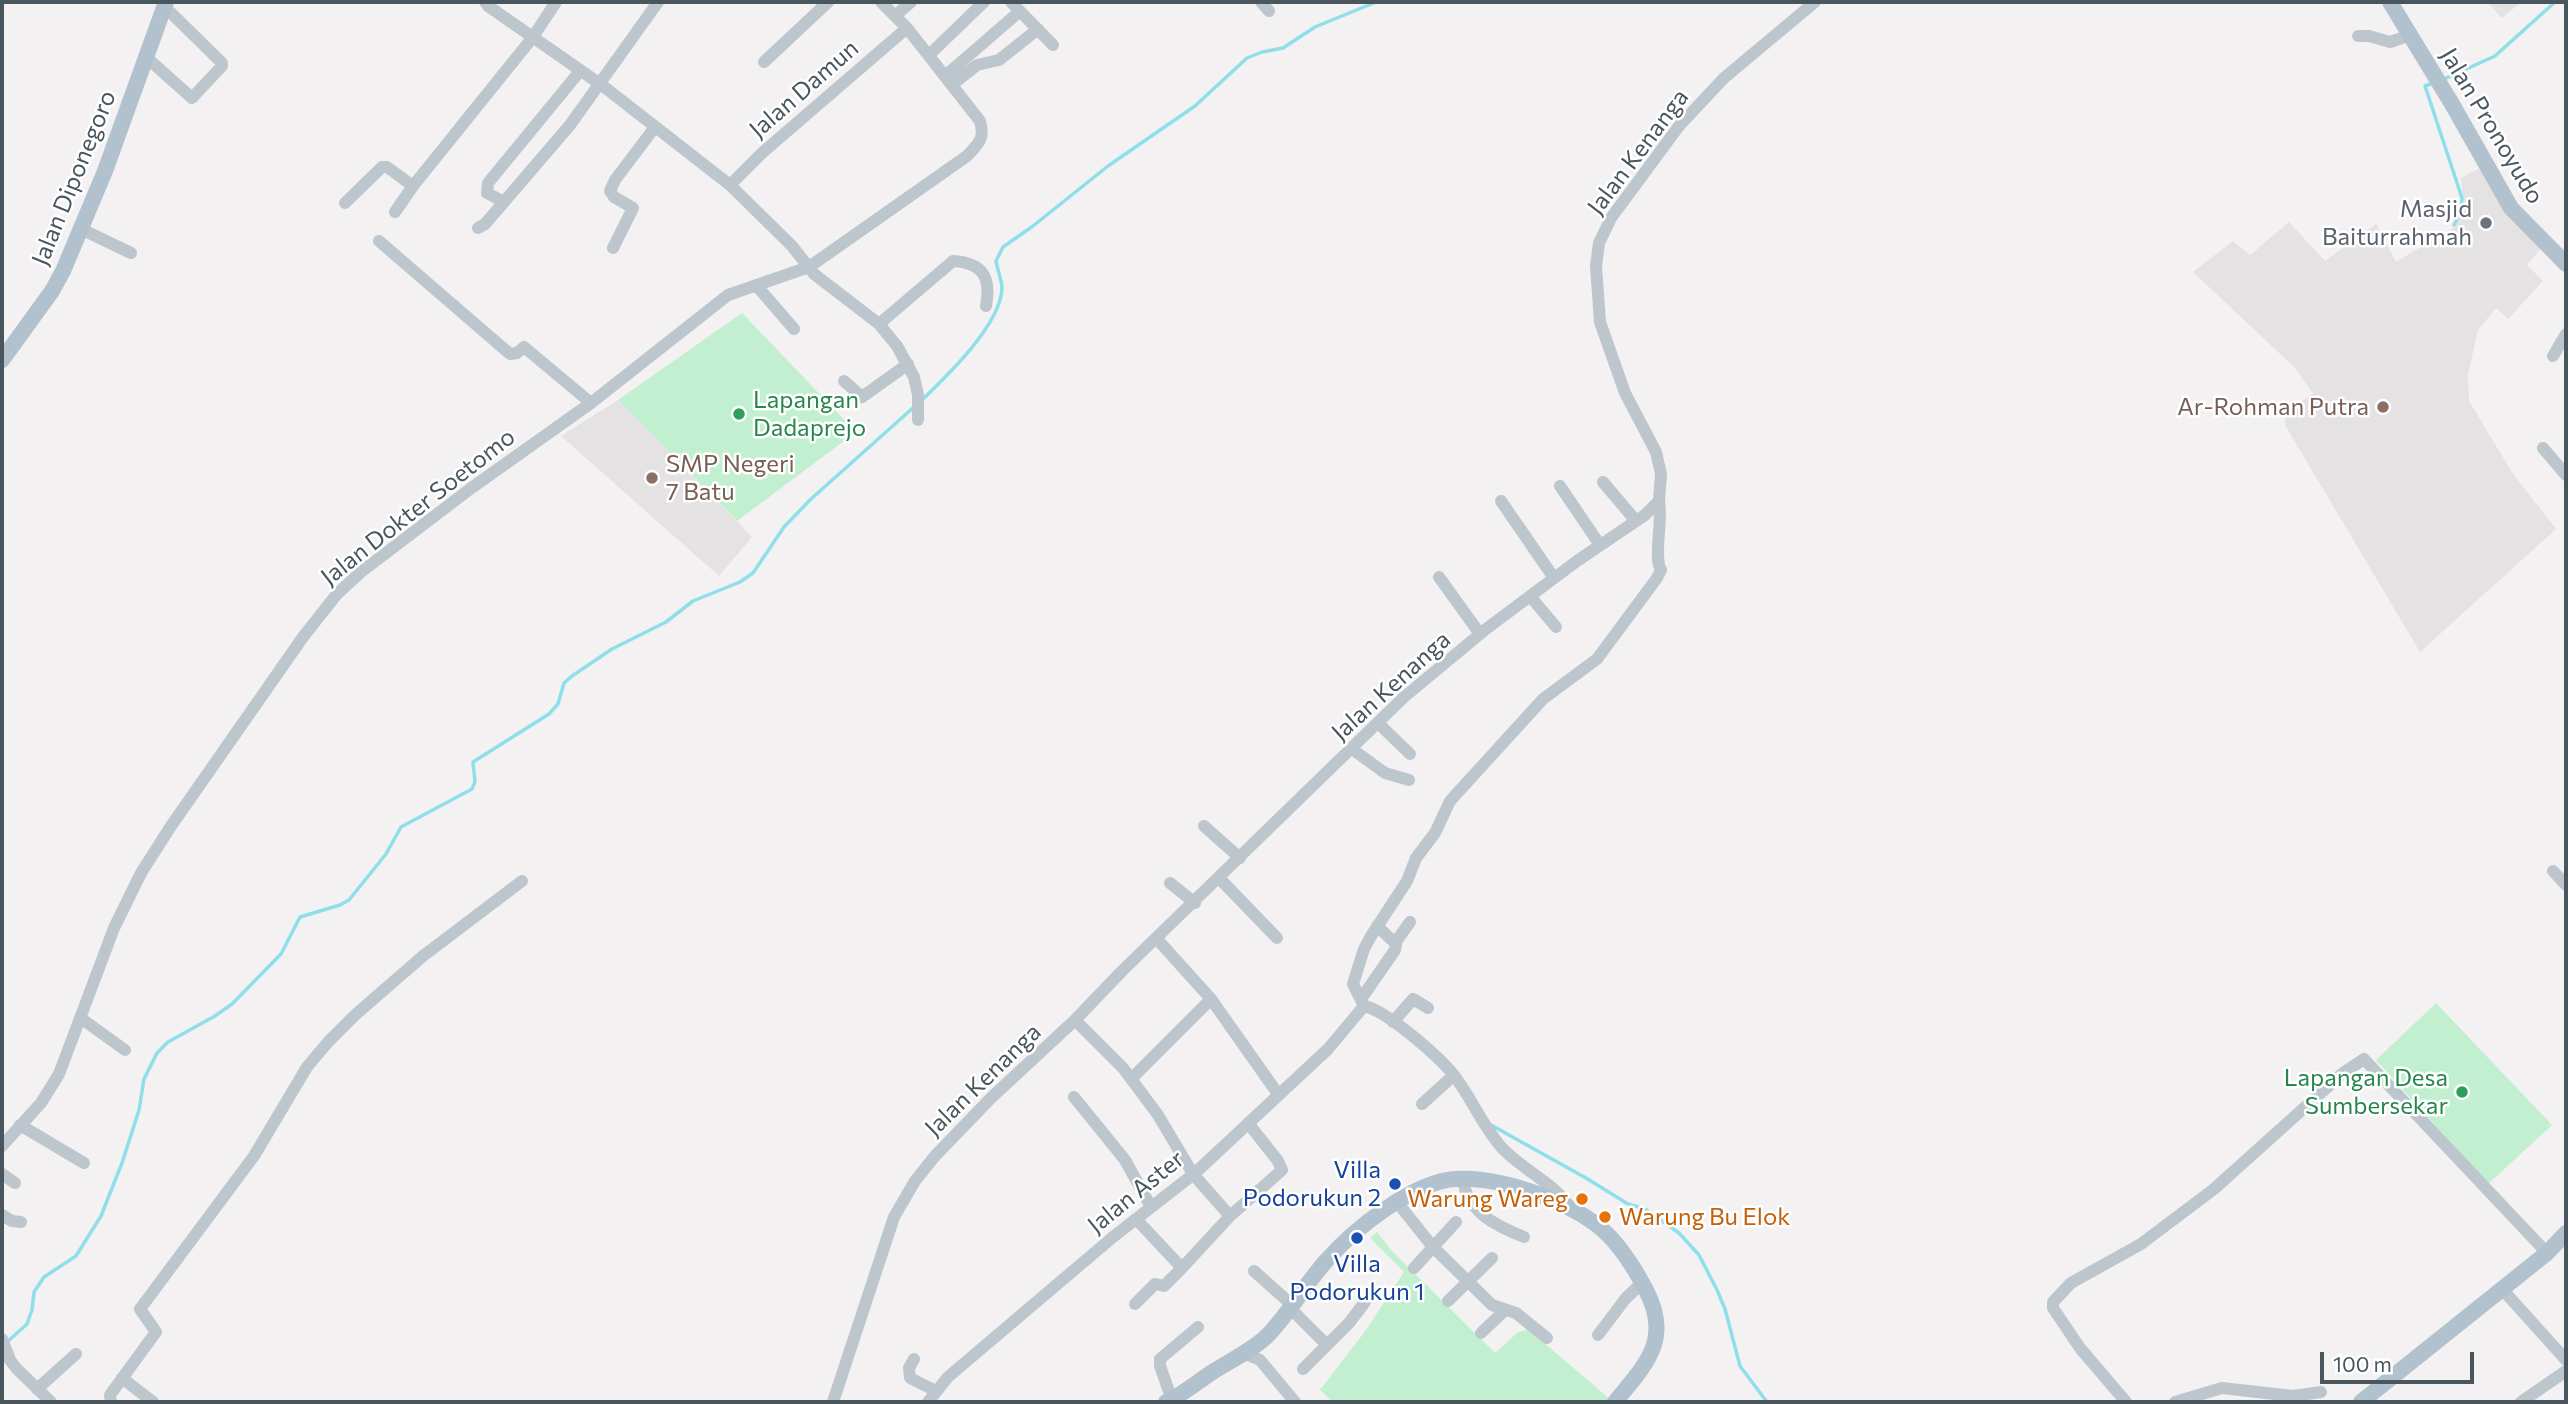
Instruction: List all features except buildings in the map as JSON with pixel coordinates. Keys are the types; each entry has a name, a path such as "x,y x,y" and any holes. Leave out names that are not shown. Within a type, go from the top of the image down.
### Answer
{"main road":[{"name":"Jalan Pronoyudo","path":"2390,2 2511,208 2566,264"},
{"name":"Jalan Diponegoro","path":"2,360 52,290 81,229 165,4"},
{"path":"1174,1400 1263,1340 1326,1261 1350,1236 1397,1202 1440,1182 1463,1179 1515,1186 1570,1206 1594,1222 1624,1255 1656,1311 1657,1338 1648,1361 1615,1402"},
{"path":"2361,1402 2547,1253 2566,1233"}],"street":[{"path":"485,2 599,83 730,185 830,287 879,324 908,364 918,396 918,415"},
{"path":"395,212 533,37 556,2"},
{"path":"478,228 570,125 658,2"},
{"path":"764,62 828,2"},
{"path":"881,2 907,28 949,80"},
{"path":"895,15 911,2"},
{"path":"929,55 984,2"},
{"path":"1011,2 1053,45"},
{"name":"Jalan Kenanga","path":"832,1402 894,1217 903,1199 929,1164 964,1126 1403,698 1480,634 1636,521 1659,501 1661,474 1656,452 1625,393 1600,323 1596,267 1600,243 1611,218 1679,126 1724,78 1815,2"},
{"path":"146,57 192,98 222,66 165,4"},
{"path":"949,80 1019,12"},
{"name":"Jalan Damun","path":"730,185 762,153 907,28"},
{"path":"949,80 977,65 999,60 1038,29"},
{"path":"2358,36 2390,41 2411,35"},
{"path":"504,202 487,193 488,183 580,71"},
{"name":"Jalan Dokter Soetomo","path":"2,1146 48,1092 59,1074 82,1019 114,928 141,873 324,608 360,572 591,402 728,295 809,267 967,156 980,141 983,132 980,121 949,80"},
{"path":"612,248 633,208 612,196 611,190 655,127"},
{"path":"345,203 382,167 387,167 413,186"},
{"path":"81,229 131,253"},
{"path":"379,241 510,354 517,354 524,347 591,402"},
{"path":"879,324 953,261 972,265 985,276 989,288 986,306"},
{"path":"756,285 794,329"},
{"path":"2553,356 2566,334"},
{"path":"844,382 862,397 908,364"},
{"path":"2543,448 2566,475"},
{"path":"1603,482 1636,521"},
{"path":"1560,486 1600,545"},
{"path":"1501,501 1554,578"},
{"path":"1570,1206 1553,1188 1522,1167 1494,1139 1454,1075 1393,1022 1363,1003 1356,993 1354,980 1364,949 1407,881 1419,853 1435,833 1450,801 1543,699 1597,659 1657,578 1661,570 1656,560 1662,522 1659,501"},
{"path":"1439,577 1480,634"},
{"path":"1530,596 1556,627"},
{"path":"1378,723 1410,754"},
{"path":"1352,748 1385,774 1409,780"},
{"path":"1204,825 1240,858"},
{"path":"2553,871 2566,885"},
{"path":"1219,878 1277,938"},
{"path":"111,1402 110,1395 156,1332 140,1309 254,1156 316,1056 355,1015 393,982 522,881"},
{"path":"1170,883 1195,903"},
{"name":"Jalan Aster","path":"928,1402 948,1377 1193,1174 1328,1049 1363,1003 1392,957 1395,943 1410,922"},
{"path":"1377,926 1395,943"},
{"path":"1157,939 1211,999 1279,1094"},
{"path":"1131,1079 1211,999"},
{"path":"1393,1022 1413,999 1428,1008"},
{"path":"82,1019 125,1050"},
{"path":"1075,1020 1131,1079 1158,1115 1193,1174 1230,1216"},
{"path":"2126,1402 2080,1348 2053,1308 2053,1302 2071,1283 2141,1244 2214,1189 2343,1073 2364,1059 2547,1253"},
{"path":"1422,1104 1454,1075"},
{"path":"1073,1097 1125,1160 1151,1207"},
{"path":"1135,1304 1155,1284 1164,1286 1230,1216 1282,1170 1279,1161 1248,1124"},
{"path":"20,1125 84,1163"},
{"path":"2,1174 15,1183"},
{"path":"1463,1179 1467,1196 1482,1215 1501,1228 1524,1237"},
{"path":"1397,1202 1433,1247 1469,1280 1492,1306 1517,1313 1547,1338"},
{"path":"2,1215 12,1221 21,1222"},
{"path":"1136,1219 1182,1268"},
{"path":"1414,1268 1455,1222"},
{"path":"1448,1301 1492,1258"},
{"path":"1254,1271 1327,1345"},
{"path":"1598,1335 1626,1298 1642,1283"},
{"path":"2502,1289 2566,1360"},
{"path":"1303,1369 1349,1324 1365,1302"},
{"path":"1481,1332 1504,1311"},
{"path":"1174,1400 1160,1366 1160,1359 1198,1327"},
{"path":"1260,1360 1263,1340"},
{"path":"4,1343 10,1360 51,1402"},
{"path":"1243,1353 1260,1360 1292,1402"},
{"path":"37,1389 76,1354"},
{"path":"914,1359 909,1368 910,1378 936,1391"},
{"path":"2521,1402 2566,1371"},
{"path":"122,1378 153,1402"},
{"path":"2175,1402 2211,1396 2232,1388 2293,1396 2321,1392"}],"shaded area":[{"path":"2488,2 2522,2 2501,18"},
{"name":"Ar-Rohman Putra","path":"2482,167 2542,247 2527,265 2543,281 2508,319 2496,308 2478,330 2468,374 2469,401 2513,474 2556,529 2420,652 2285,425 2286,413 2313,393 2294,367 2193,272 2233,241 2250,255 2289,222 2325,261 2376,224 2396,262 2453,228 2464,210 2461,178"},
{"name":"SMP Negeri 7 Batu","path":"618,400 752,537 719,576 561,436"}],"green space":[{"name":"Lapangan Dadaprejo","path":"742,313 856,432 737,521 618,400"},
{"name":"Lapangan Desa Sumbersekar","path":"2436,1003 2552,1125 2488,1184 2376,1060"},
{"path":"1377,1232 1392,1251 1495,1353 1517,1333 1528,1329 1611,1400 1333,1402 1320,1390 1366,1330 1404,1272 1370,1238"}],"waterway":[{"path":"922,400 971,348 993,317 1002,288 996,261 1003,247 1108,166 1195,106 1247,58 1283,48 1315,27 1376,2"},
{"path":"2444,79 2495,56 2555,2"},
{"path":"2433,83 2425,86 2462,198 2461,212 2454,225"},
{"path":"6,1343 27,1324 34,1292 44,1277 76,1256 101,1216 139,1110 144,1079 157,1053 168,1042 232,1004 281,954 300,917 349,900 386,854 401,827 472,789 475,782 473,762 549,714 558,704 564,683 572,676 612,649 666,622 693,601 740,582 753,573 784,527 811,499 914,407"},
{"path":"1491,1125 1628,1204 1645,1209 1679,1233 1699,1255 1725,1309 1740,1366 1767,1402"}],"place":[{"name":"Masjid Baiturrahmah","path":"2486,223"},
{"name":"Ar-Rohman Putra","path":"2383,407"},
{"name":"Lapangan Dadaprejo","path":"739,414"},
{"name":"SMP Negeri 7 Batu","path":"652,478"},
{"name":"Lapangan Desa Sumbersekar","path":"2462,1092"},
{"name":"Villa Podorukun 2","path":"1395,1184"},
{"name":"Warung Wareg","path":"1582,1199"},
{"name":"Warung Bu Elok","path":"1605,1217"},
{"name":"Villa Podorukun 1","path":"1357,1238"}]}
